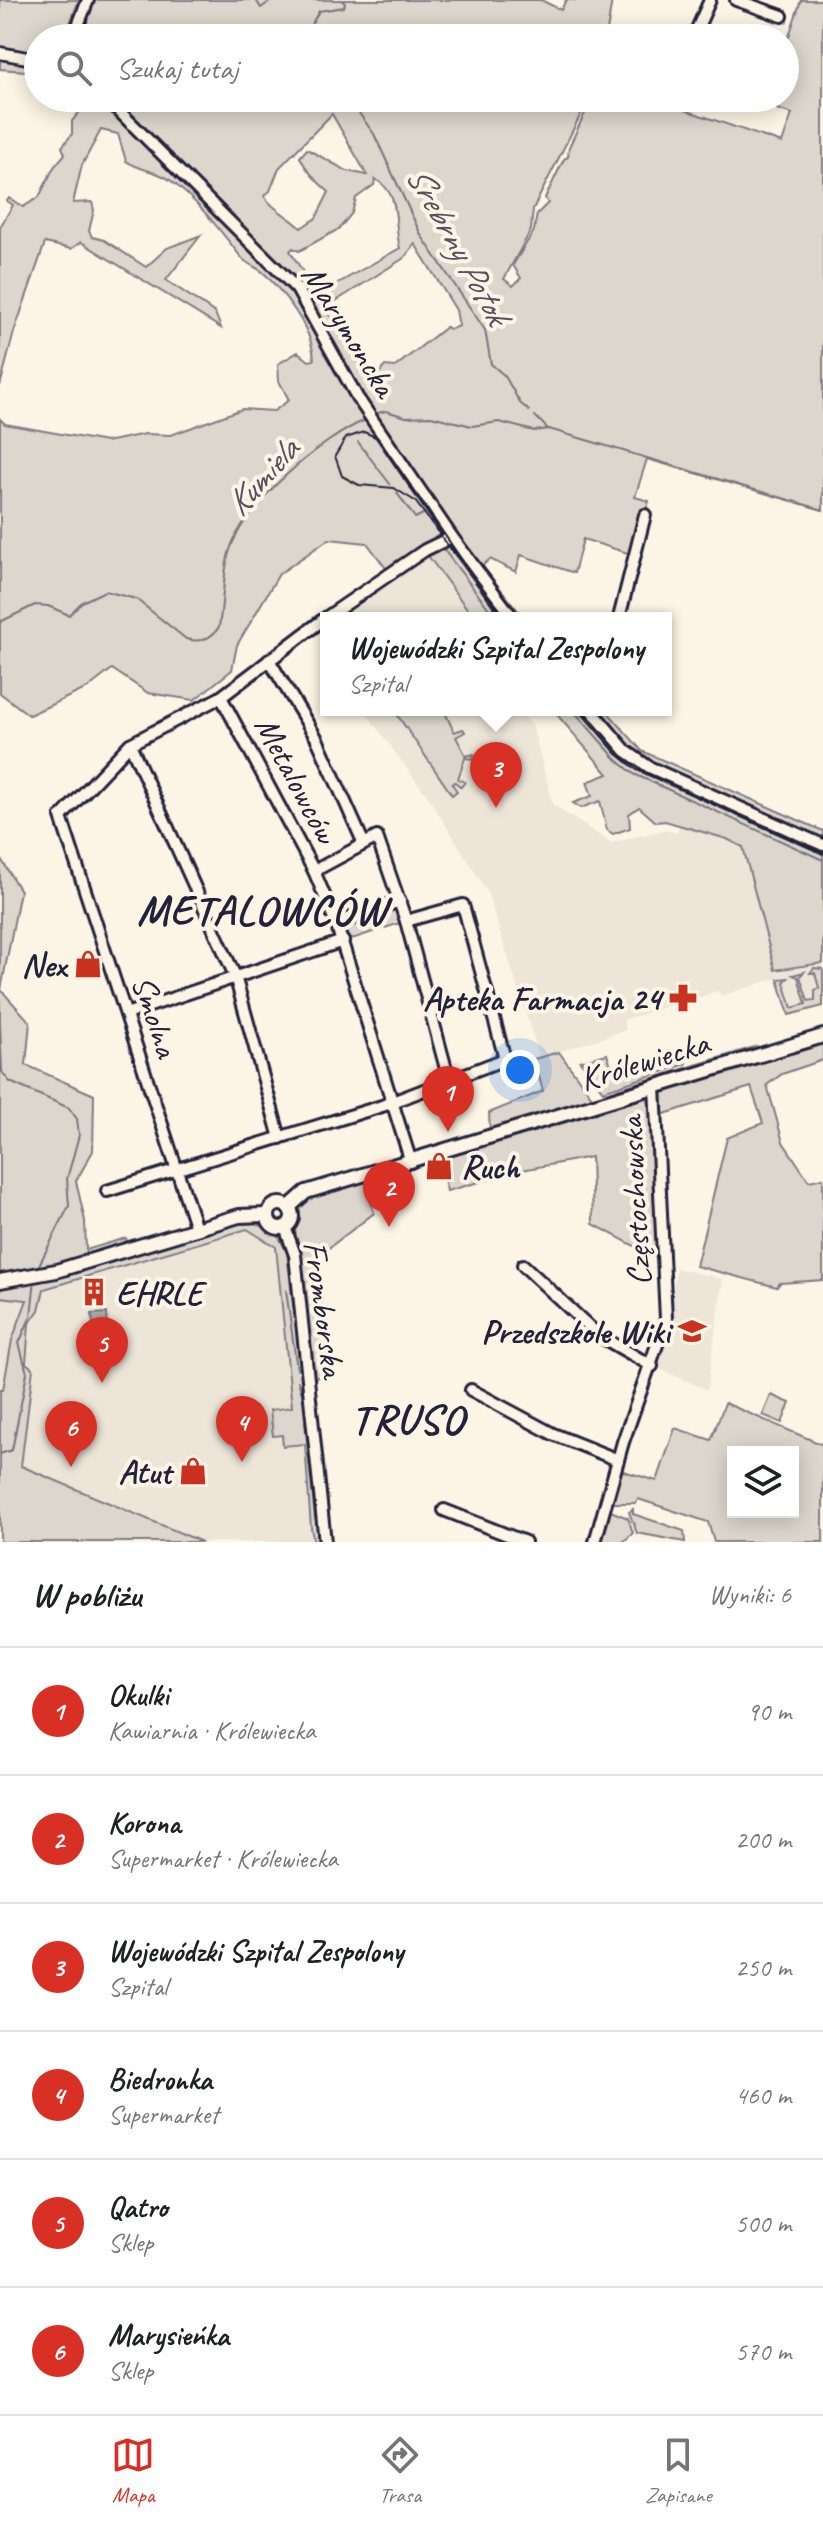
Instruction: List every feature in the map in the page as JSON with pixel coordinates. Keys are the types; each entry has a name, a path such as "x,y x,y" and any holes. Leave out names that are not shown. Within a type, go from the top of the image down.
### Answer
{"main road":[{"name":"Królewiecka","path":"288,1208 306,1192 655,1086 823,1030"},
{"name":"Królewiecka","path":"791,1043 823,1036"},
{"path":"0,1281 36,1276 239,1216 267,1215 276,1205 288,1208 291,1218 285,1227 273,1226 267,1215"}],"street":[{"path":"79,24 88,0"},
{"path":"699,24 710,0"},
{"path":"736,0 782,16"},
{"path":"0,53 24,57"},
{"name":"Marymoncka","path":"120,112 297,289 370,416 452,537 508,612"},
{"path":"621,612 645,515"},
{"path":"337,612 425,550 452,537"},
{"path":"280,1138 235,976 130,744 221,697 320,624"},
{"path":"269,660 317,739 364,844"},
{"name":"Metalowców","path":"221,697 314,871 336,923 411,1162"},
{"path":"598,716 626,751 649,767 823,845"},
{"name":"Smolna","path":"130,744 62,815 61,822 196,1228"},
{"path":"314,871 377,837 406,921 449,1080"},
{"path":"336,923 400,901"},
{"path":"107,1191 393,1102 505,1059 463,905 406,921"},
{"path":"126,1014 343,941"},
{"name":"Częstochowska","path":"595,1542 618,1460 652,1366 667,1312 655,1086"},
{"name":"Fromborska","path":"285,1227 295,1255 325,1542"},
{"path":"523,1265 598,1335 652,1366"},
{"path":"471,1390 553,1434 618,1460"},
{"path":"444,1510 525,1542"}],"shaded area":[{"path":"0,0 79,0 70,24 24,24 24,71 0,69"},
{"path":"95,0 541,0 561,10 566,0 612,0 608,24 85,24"},
{"path":"801,0 823,0 823,510 647,459 635,497 649,501 634,555 583,539 574,573 521,555 516,572 490,559 482,566 519,612 512,612 444,533 443,538 388,571 367,543 329,539 279,574 237,645 232,670 194,700 148,693 112,669 88,688 29,715 0,693 0,419 5,424 106,442 145,434 171,435 242,409 274,411 289,400 279,381 278,364 298,352 309,361 314,360 304,325 266,275 244,260 180,188 165,177 126,161 118,134 101,130 82,165 73,203 92,202 94,210 89,231 92,237 104,240 146,267 167,248 201,235 166,280 215,313 221,328 81,242 71,249 45,243 14,332 0,386 0,227 13,205 7,201 9,198 23,207 39,197 54,167 65,154 62,147 72,134 72,121 79,112 582,112 533,209 531,230 504,279 513,286 521,278 513,265 534,231 537,214 548,203 545,198 564,159 568,157 569,147 585,112 691,112 782,143 792,114 786,112 799,112 799,24 793,24","holes":["332,114 367,175 347,171 307,149 300,157 329,192 316,218 301,228 264,196 270,191 279,168","375,179 384,185 393,201 400,248 326,290 313,288 290,251 293,248 299,251 339,229 352,213 356,198 374,185","415,244 456,310 459,326 446,327 395,367 385,366 374,380 370,380 325,308 404,258"]},
{"path":"445,545 454,546 504,612 470,612 426,553"},
{"path":"428,554 470,612 344,612"},
{"path":"368,716 524,716 532,725 553,805 611,843 663,830 677,833 682,818 823,879 823,984 816,1004 788,1012 777,978 721,996 718,991 623,1020 626,1030 540,1058 487,891 428,797"},
{"path":"398,716 447,716 454,732 463,729 465,732 456,737 466,756 474,754 473,759 465,758 458,779 465,782 461,787 455,782 452,784 457,791 452,795"},
{"path":"558,716 591,716 621,749 823,848 823,963 775,970 743,847 727,839 665,821 656,822 639,807 629,814 630,828 613,834 607,830 600,801 581,808 573,803 592,796 587,782 608,774"},
{"path":"599,716 611,716 642,751 823,831 823,840 655,767 632,752"},
{"path":"0,857 20,891 1,990 30,1022 26,1065 94,1095 93,1151 76,1181 85,1221 86,1250 126,1238 128,1246 45,1271 0,1278"},
{"path":"394,907 403,922 346,941 343,926 357,925 356,920"},
{"path":"814,968 823,969 823,1006 789,1015 778,979 788,978 784,982 792,1008 806,1004 798,977 793,975 804,972 800,976 808,1001 815,1000 815,990 819,988 815,973 810,973"},
{"path":"823,1038 823,1060 782,1074 767,1085 783,1142 809,1181 823,1178 823,1280 780,1283 777,1287 696,1266 727,1138 763,1123 751,1087 661,1115 663,1089"},
{"path":"757,1046 757,1050 616,1094 617,1089"},
{"path":"559,1052 594,1100 490,1133 489,1113 543,1091 534,1059"},
{"path":"607,1054 614,1074 644,1065 646,1070 685,1058 686,1064 603,1091 580,1061"},
{"path":"650,1093 653,1096 662,1253 653,1256 593,1224 591,1157 522,1170 447,1191 439,1157 495,1143 527,1130"},
{"path":"365,1180 374,1213 317,1257 328,1376 311,1378 295,1229 297,1215 310,1198"},
{"path":"249,1220 276,1232 287,1252 321,1542 314,1542 311,1528 305,1444 283,1446 282,1435 273,1436 270,1410 292,1407 276,1247 247,1229 44,1289 39,1310 29,1324 26,1363 33,1369 21,1466 202,1542 0,1542 0,1390 3,1390 12,1340 27,1300 0,1297 0,1289 230,1222"},
{"path":"247,1229 276,1247 293,1407 271,1410 273,1435 282,1435 284,1446 305,1443 314,1542 202,1542 20,1466 33,1369 26,1363 29,1324 39,1310 44,1289"},
{"name":"Przedszkole Wiki","path":"676,1268 723,1279 707,1390 656,1367 670,1323"},
{"path":"0,1297 27,1299 12,1340 3,1391 0,1390"},
{"path":"107,1313 109,1346 95,1347 92,1314"},
{"path":"771,1395 790,1403 782,1423 763,1415"},
{"path":"725,1403 823,1445 823,1542 714,1542 708,1522 638,1499 635,1503 611,1503 620,1470 657,1481 675,1428 711,1440"},
{"path":"633,1509 633,1514 684,1531 685,1542 637,1533 629,1512"},
{"path":"608,1510 628,1518 633,1533 623,1542 600,1542"}],"waterway":[{"name":"Srebrny Potok","path":"256,0 261,8 272,0"},
{"name":"Srebrny Potok","path":"312,24 319,11 344,7 345,3 341,0"},
{"name":"Srebrny Potok","path":"358,112 374,134 421,235 485,330 491,364 505,376 520,403 529,411"},
{"name":"Kumiela","path":"378,413 386,411 406,417 431,416 472,426 499,422 534,431 549,429 823,510"},
{"name":"Srebrny Potok","path":"535,416 548,429"},
{"name":"Kumiela","path":"0,622 35,605 48,606 69,615 82,602 105,591 136,599 186,639 209,637 219,627 229,553 250,515 267,494 308,456 329,440 368,419"},
{"path":"358,442 390,484"},
{"path":"397,493 415,518 423,514"},
{"path":"444,550 491,612"},
{"path":"578,716 617,760 634,774 823,860"},
{"path":"0,1025 2,1072 10,1082 69,1108 77,1119 79,1135 67,1179 69,1206 37,1269"},
{"path":"196,1236 235,1224"},
{"path":"137,1253 185,1239"},
{"path":"56,1278 101,1264"},
{"path":"304,1277 313,1370"},
{"path":"0,1454 12,1450 27,1373 19,1343 31,1316 35,1279"},
{"path":"286,1290 297,1369"},
{"path":"298,1381 303,1397"},
{"path":"314,1382 315,1389"},
{"path":"305,1422 315,1518"},
{"path":"320,1447 331,1542"},
{"path":"317,1534 317,1542"}],"tram line":[{"path":"498,612 415,501 394,488 359,485 342,476 335,456 346,438 364,432 378,438 471,573 502,612"},
{"path":"584,716 617,754 637,770 823,854"}],"place":[{"name":"Wojewódzki Szpital Zespolony","path":"496,808"},
{"name":"Nex","path":"88,964"},
{"name":"Apteka Farmacja 24","path":"683,998"},
{"name":"Okulki","path":"448,1132"},
{"name":"Ruch","path":"439,1166"},
{"name":"Korona","path":"389,1227"},
{"name":"EHRLE","path":"94,1292"},
{"name":"Przedszkole Wiki","path":"692,1331"},
{"name":"Qatro","path":"102,1383"},
{"name":"Biedronka","path":"242,1462"},
{"name":"Marysieńka","path":"71,1467"},
{"name":"Atut","path":"193,1471"}],"district":[{"name":"METALOWCÓW","path":"262,909"},
{"name":"TRUSO","path":"408,1418"}]}
